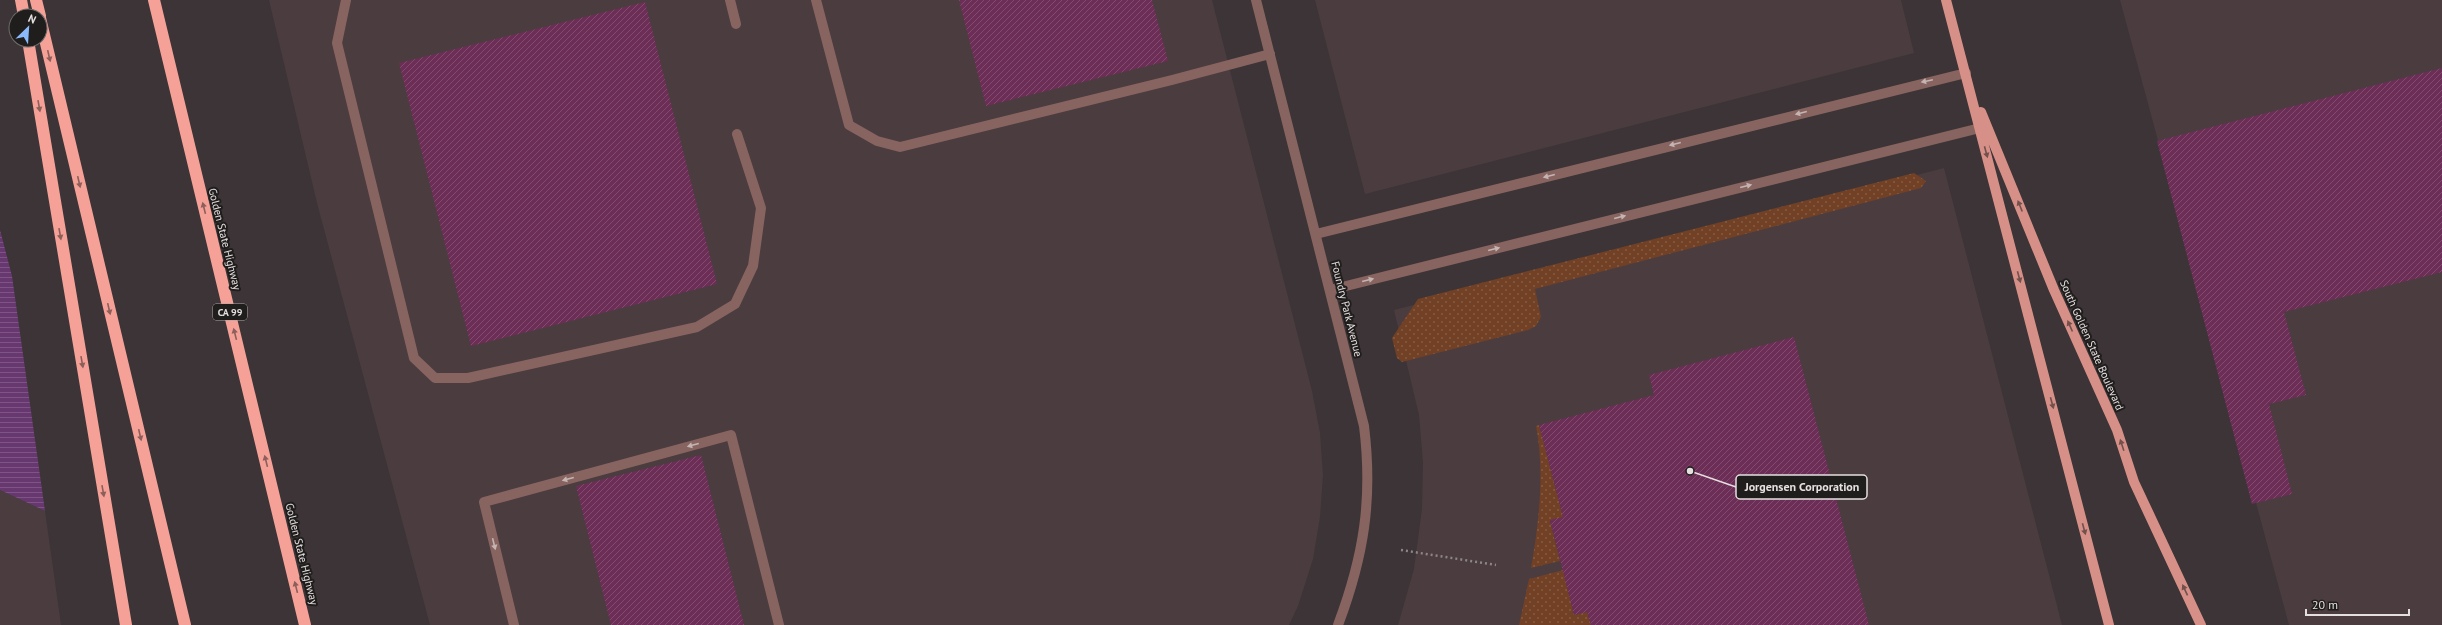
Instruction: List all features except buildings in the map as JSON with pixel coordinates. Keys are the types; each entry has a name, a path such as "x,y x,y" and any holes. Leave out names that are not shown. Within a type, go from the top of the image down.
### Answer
{"highway":[{"name":"Golden State Highway","path":"154,0 305,625"},
{"path":"29,48 126,625"},
{"path":"47,48 185,625"}],"main road":[{"name":"South Golden State Boulevard","path":"1946,0 2109,625"},
{"name":"South Golden State Boulevard","path":"1966,73 2054,290 2117,430 2134,482 2201,625"}],"street":[{"path":"346,0 337,43 414,358 435,378 468,378 697,326 735,304 753,266 761,208 737,134"},
{"path":"730,0 736,24"},
{"path":"816,0 849,125 876,141 900,147 1172,80 1270,54"},
{"name":"Foundry Park Avenue","path":"1256,0 1364,426 1369,461 1363,544 1353,586 1338,625"},
{"path":"1316,234 1966,73"},
{"path":"1330,290 1980,128"},
{"path":"514,625 484,502 731,435 778,625"}],"path":[{"path":"1401,550 1496,565"}],"shaded area":[{"path":"269,0 1212,0 1312,391 1320,433 1323,475 1320,517 1313,559 1298,606 1289,625 430,625 317,203"},
{"path":"1315,0 1901,0 1914,53 1365,194"},
{"path":"2120,0 2442,0 2442,625 2289,625"},
{"path":"1944,168 2062,625 1398,625 1414,569 1422,509 1423,463 1419,415 1394,310"},
{"path":"1914,173 1926,181 1921,188 1535,289 1541,317 1536,326 1528,330 1402,362 1397,358 1392,338 1418,299"},
{"path":"0,230 12,276 45,511 0,490"},
{"path":"1539,425 1563,517 1550,521 1560,561 1531,568 1540,497 1539,443 1536,426"},
{"path":"0,490 45,511 61,625 0,625"},
{"path":"1563,570 1574,615 1587,612 1591,625 1519,625 1529,579"}],"place":[{"name":"Jorgensen Corporation","path":"1690,471"}]}
